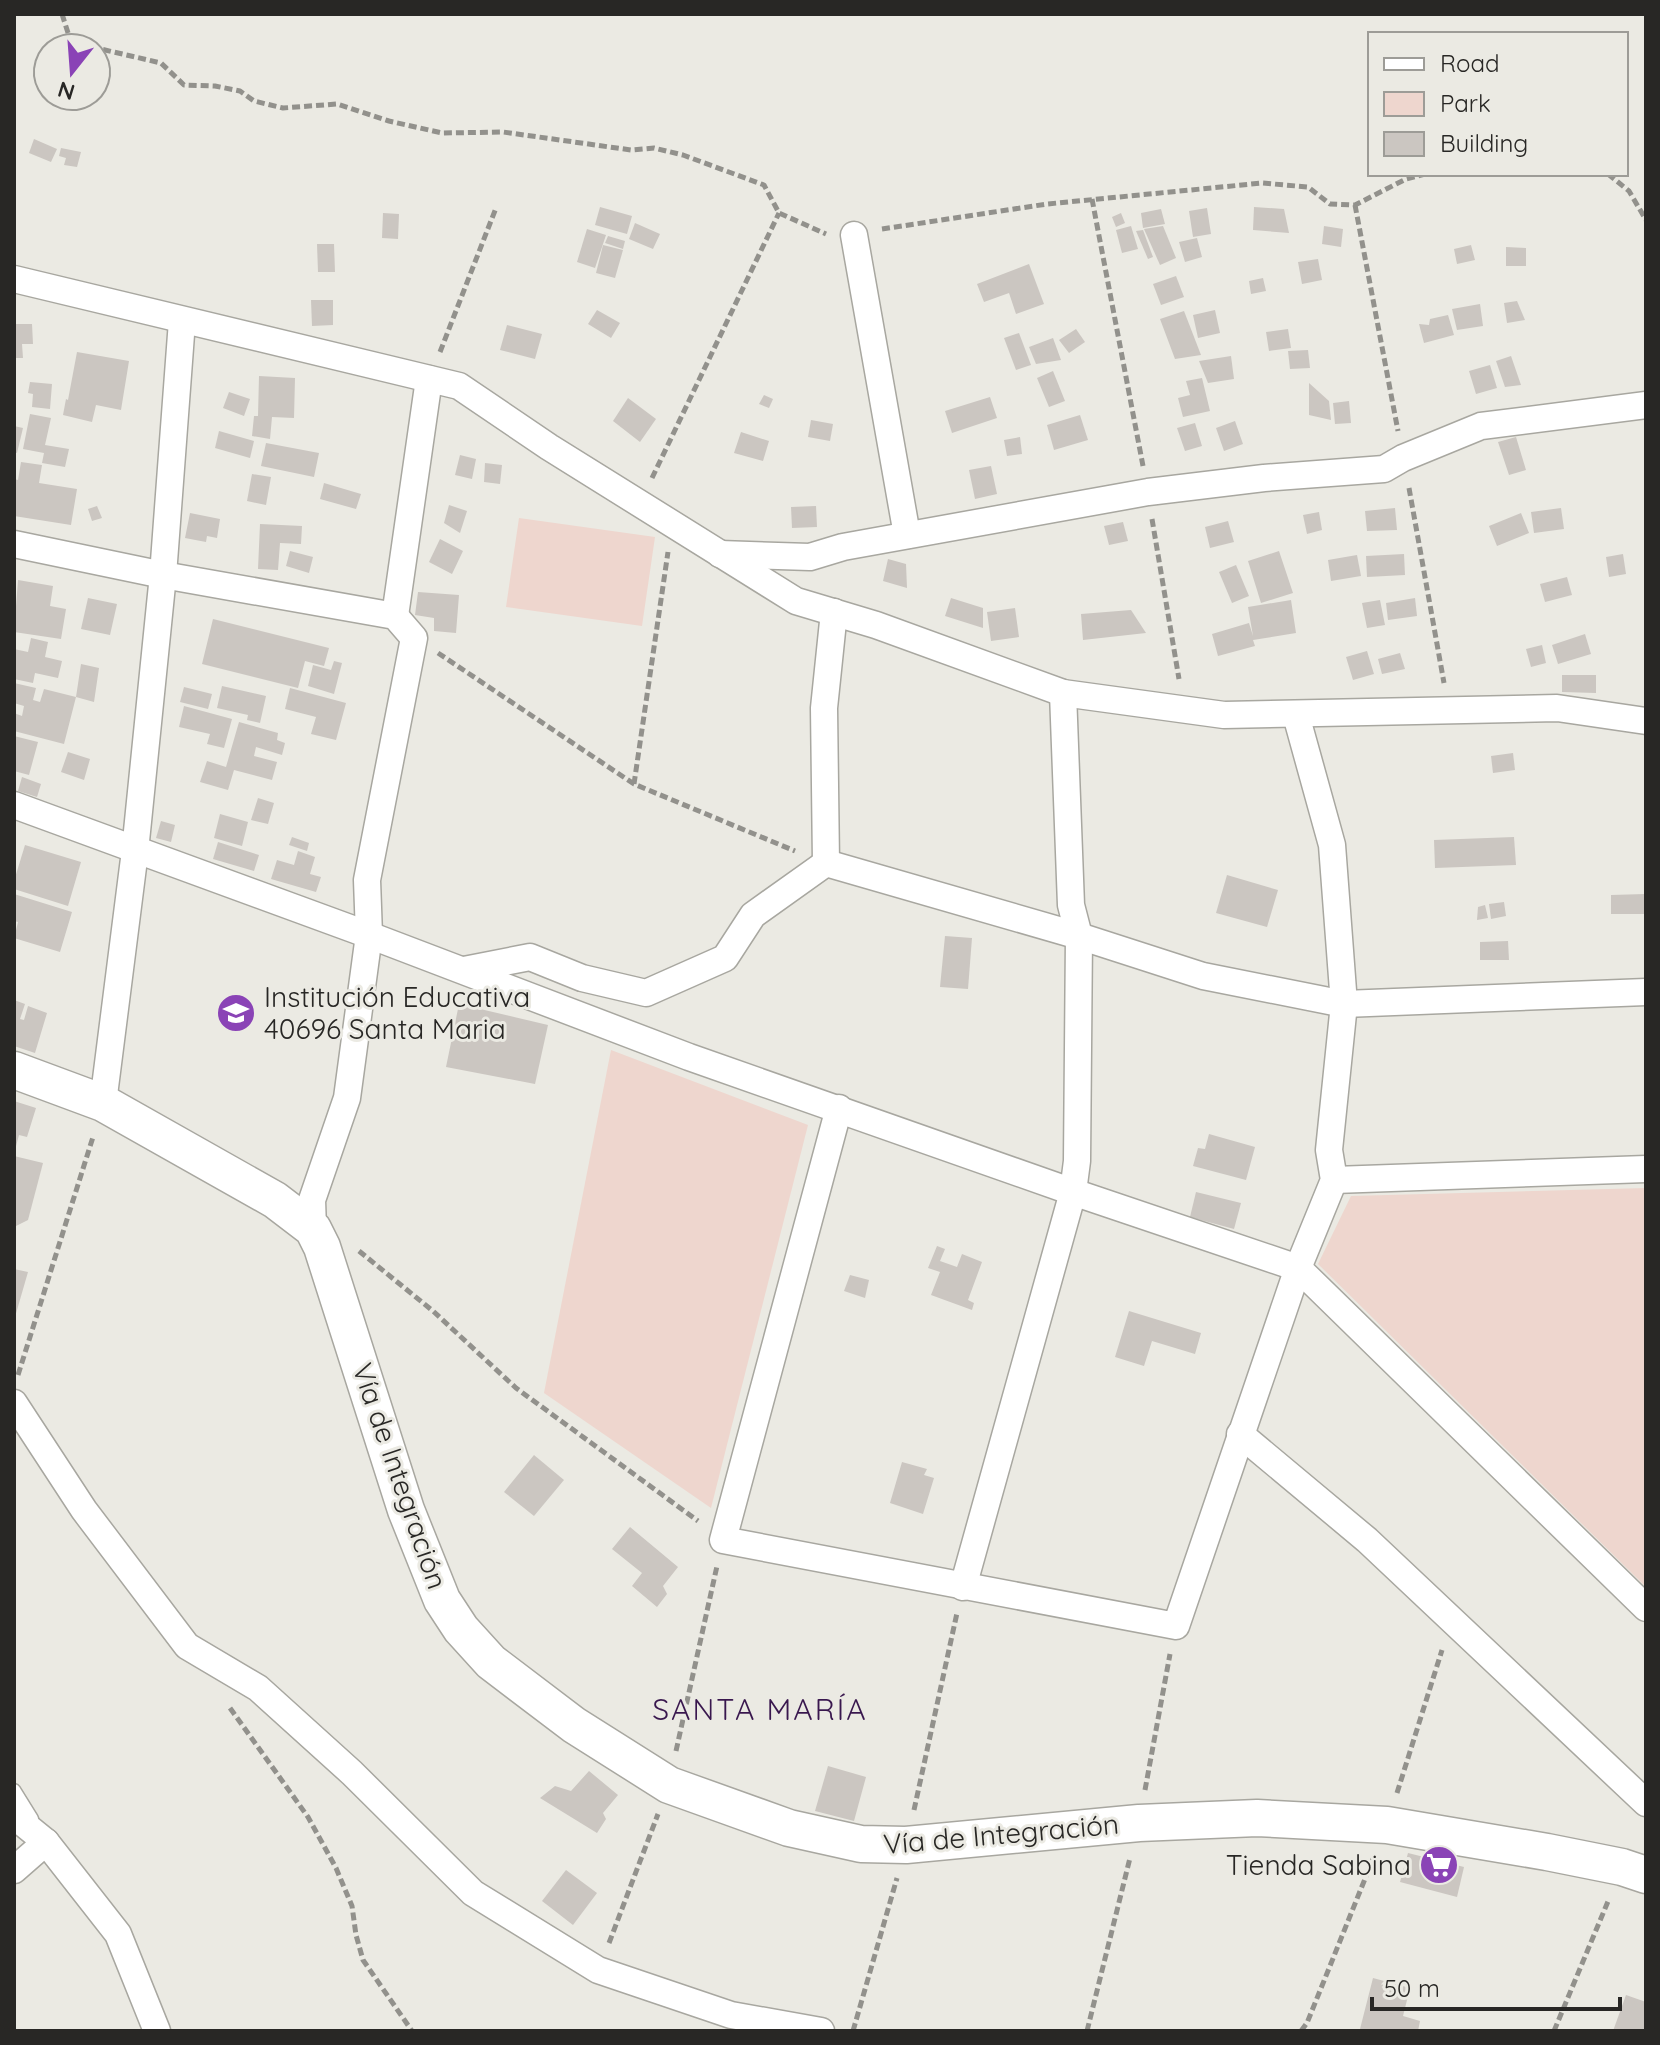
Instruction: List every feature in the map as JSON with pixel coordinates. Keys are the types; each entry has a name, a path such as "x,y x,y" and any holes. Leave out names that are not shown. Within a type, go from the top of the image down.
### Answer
{"main road":[{"path":"14,1070 103,1103 275,1200 313,1229"},
{"name":"Vía de Integración","path":"313,1229 322,1247 406,1510 442,1600 461,1629 491,1662 574,1725 669,1785 789,1828 861,1844 906,1845 1139,1823 1257,1818 1387,1825 1634,1871"}],"street":[{"path":"854,235 907,535"},
{"path":"14,279 459,386 639,504 796,601 876,625 1063,693 1224,715 1557,708 1646,721"},
{"path":"103,1103 135,851 163,575 182,321"},
{"path":"395,616 429,379"},
{"path":"718,554 810,557 843,547 1148,492 1264,478 1384,469 1481,426 1646,405"},
{"path":"14,544 163,575 395,616 414,638 367,880 369,935 347,1098 312,1200 313,1229"},
{"path":"826,863 824,708 834,612"},
{"path":"963,1587 1073,1192 1077,1161 1079,936 1071,905 1063,693"},
{"path":"839,1108 723,1540 1176,1626 1298,1268 1334,1180 1329,1150 1344,1004 1332,845 1296,715"},
{"path":"14,805 689,1057 1298,1268 1646,1608"},
{"path":"826,863 1079,936 1203,976 1344,1004 1646,992"},
{"path":"463,971 530,957 582,978 646,993 725,958 753,915 826,863"},
{"path":"1334,1180 1646,1169"},
{"path":"14,1403 84,1510 187,1646 258,1688 352,1773 473,1893 598,1970 731,2015 821,2031"},
{"path":"1240,1434 1367,1540 1646,1803"},
{"path":"14,1816 46,1842 118,1934 157,2031"},
{"path":"14,1870 46,1842"}],"lane":[{"path":"14,1790 46,1842"}],"path":[{"path":"62,14 69,36 88,46 161,63 184,85 240,91 254,101 283,108 337,104 389,121 442,133 503,132 631,150 654,148 683,155 764,185 779,213 835,238 917,223 1092,199 1262,183 1308,187 1330,204 1355,205 1417,176"},
{"path":"1610,176 1629,191 1646,220"},
{"path":"1092,199 1148,492 1184,710"},
{"path":"1355,205 1449,711"},
{"path":"429,379 496,208"},
{"path":"639,504 779,213"},
{"path":"634,784 672,524"},
{"path":"414,638 634,784 826,863"},
{"path":"14,1388 103,1103"},
{"path":"313,1229 362,1253 433,1311 516,1388 723,1540"},
{"path":"1301,2031 1307,2023 1387,1825 1451,1619"},
{"path":"1087,2031 1139,1823 1176,1626"},
{"path":"229,1706 308,1817 336,1868 352,1906 363,1960 412,2031"},
{"path":"1554,2031 1634,1871"}],"green space":[{"path":"519,518 655,537 642,626 506,607"},
{"path":"611,1050 808,1125 711,1508 544,1393"},
{"path":"1646,1188 1646,1587 1318,1264 1351,1196"}],"building":[{"path":"34,139 57,149 51,162 29,153"},
{"path":"61,148 81,152 77,167 64,165 66,158 59,156"},
{"path":"600,207 632,216 627,234 595,225"},
{"path":"1254,207 1284,209 1289,233 1253,230"},
{"path":"1207,208 1211,234 1193,237 1189,211"},
{"path":"1161,209 1165,224 1143,228 1141,213"},
{"path":"383,213 399,214 398,239 382,238"},
{"path":"1121,213 1125,223 1116,227 1112,217"},
{"path":"635,223 660,234 653,249 629,239"},
{"path":"1131,226 1138,249 1122,253 1116,230"},
{"path":"1163,226 1176,258 1160,265 1144,229"},
{"path":"1324,226 1343,229 1341,247 1322,244"},
{"path":"587,229 606,235 595,268 577,262"},
{"path":"1143,230 1153,257 1148,259 1136,231"},
{"path":"608,236 625,241 623,249 605,243"},
{"path":"1197,238 1202,257 1185,262 1179,242"},
{"path":"317,244 334,244 335,272 318,272"},
{"path":"603,245 623,250 615,278 596,273"},
{"path":"1471,245 1475,260 1457,264 1454,249"},
{"path":"1506,247 1526,248 1526,266 1506,266"},
{"path":"1318,259 1322,280 1302,284 1298,262"},
{"path":"1029,264 1044,304 1016,314 1009,293 984,302 977,284"},
{"path":"1176,276 1184,297 1161,305 1153,284"},
{"path":"1263,278 1266,291 1251,294 1249,281"},
{"path":"311,300 333,300 333,325 312,326"},
{"path":"1517,301 1525,320 1507,323 1504,303"},
{"path":"1480,304 1483,326 1457,330 1452,309"},
{"path":"597,310 620,323 611,338 588,324"},
{"path":"1215,310 1220,333 1198,338 1193,315"},
{"path":"1184,311 1201,355 1175,359 1160,319"},
{"path":"1448,315 1454,335 1424,343 1419,324 1429,325 1430,319"},
{"path":"14,324 32,324 33,344 22,344 23,358 14,358"},
{"path":"507,325 542,334 535,359 500,350"},
{"path":"1076,329 1085,342 1069,353 1059,340"},
{"path":"1288,329 1291,348 1269,351 1266,332"},
{"path":"1019,333 1031,365 1016,370 1004,338"},
{"path":"1053,338 1061,360 1036,364 1029,347"},
{"path":"1308,350 1310,368 1290,369 1288,351"},
{"path":"77,352 129,361 121,410 96,405 92,422 63,415"},
{"path":"1231,356 1234,379 1208,383 1199,361"},
{"path":"1511,356 1521,385 1505,387 1496,361"},
{"path":"1490,365 1497,388 1476,394 1469,371"},
{"path":"1053,371 1065,401 1049,407 1037,378"},
{"path":"259,376 295,378 294,418 272,417 270,439 252,436 254,416 258,416"},
{"path":"1202,378 1210,411 1183,417 1178,398 1190,395 1186,381"},
{"path":"30,382 52,384 50,409 32,407 33,394 28,393"},
{"path":"1309,383 1329,401 1331,420 1309,415"},
{"path":"229,392 250,399 244,416 223,408"},
{"path":"764,395 773,399 769,408 759,404"},
{"path":"990,397 997,418 952,433 945,411"},
{"path":"628,398 656,419 640,442 613,421"},
{"path":"1349,401 1351,423 1335,424 1333,403"},
{"path":"30,414 51,418 45,445 69,449 65,467 42,463 44,453 23,449"},
{"path":"1080,415 1088,440 1054,450 1047,425"},
{"path":"811,420 833,424 830,441 808,437"},
{"path":"1235,421 1243,444 1224,451 1216,428"},
{"path":"1195,423 1202,446 1185,451 1177,428"},
{"path":"14,426 23,428 17,453 14,452"},
{"path":"219,431 254,441 250,458 215,448"},
{"path":"741,432 769,441 763,461 734,453"},
{"path":"1020,437 1022,454 1007,456 1004,440"},
{"path":"1516,437 1526,470 1509,475 1498,442"},
{"path":"266,443 319,453 314,477 261,466"},
{"path":"460,455 476,459 472,479 455,475"},
{"path":"21,462 42,465 39,483 77,489 71,525 14,516 14,479 18,480"},
{"path":"485,463 502,465 500,484 484,482"},
{"path":"991,466 997,494 975,499 969,470"},
{"path":"252,474 271,477 266,505 247,501"},
{"path":"324,483 361,494 356,509 320,499"},
{"path":"449,505 467,511 460,533 444,523"},
{"path":"97,506 102,518 92,521 88,509"},
{"path":"816,506 817,527 792,528 791,507"},
{"path":"1395,508 1397,530 1367,531 1365,511"},
{"path":"1561,508 1564,529 1534,533 1531,512"},
{"path":"1319,512 1322,530 1307,534 1303,515"},
{"path":"190,513 220,519 217,538 207,536 206,542 185,538"},
{"path":"1521,513 1529,533 1497,546 1489,526"},
{"path":"1228,521 1234,542 1210,548 1205,527"},
{"path":"1123,522 1128,541 1109,545 1104,526"},
{"path":"260,524 302,526 301,544 280,543 278,570 258,569"},
{"path":"440,539 463,551 452,574 429,562"},
{"path":"290,551 313,557 309,573 286,566"},
{"path":"1279,551 1293,593 1261,603 1248,561"},
{"path":"1404,554 1405,575 1367,577 1366,556"},
{"path":"1623,554 1626,574 1609,577 1606,557"},
{"path":"1357,555 1361,576 1331,581 1328,560"},
{"path":"888,559 906,564 907,588 883,581"},
{"path":"1236,565 1249,596 1232,603 1219,572"},
{"path":"1567,577 1572,595 1545,602 1540,584"},
{"path":"18,580 53,586 50,606 66,609 61,639 14,632"},
{"path":"418,592 459,595 456,633 434,631 434,618 415,615"},
{"path":"88,598 117,604 110,635 81,629"},
{"path":"951,598 983,608 983,628 945,616"},
{"path":"1415,598 1417,616 1388,620 1386,603"},
{"path":"1291,600 1296,633 1253,640 1255,646 1218,656 1212,634 1249,623 1253,636 1248,607"},
{"path":"1380,600 1385,625 1367,628 1362,603"},
{"path":"1015,608 1019,637 991,641 987,612"},
{"path":"1131,610 1146,633 1083,640 1081,614"},
{"path":"213,619 329,648 324,666 305,661 298,688 202,664"},
{"path":"1585,634 1591,654 1558,664 1552,645"},
{"path":"31,638 48,642 45,657 62,661 58,678 35,673 33,683 14,679 14,649 28,652"},
{"path":"1542,645 1546,663 1531,667 1526,649"},
{"path":"1367,651 1374,674 1353,680 1346,657"},
{"path":"1400,653 1405,669 1382,674 1378,659"},
{"path":"334,661 342,663 334,694 308,686 313,665 331,670"},
{"path":"81,664 99,668 94,702 76,697"},
{"path":"1562,675 1596,675 1596,693 1562,692"},
{"path":"14,683 36,688 33,700 40,702 44,689 76,697 64,744 14,731 14,713 22,716 24,706 14,703"},
{"path":"222,686 266,696 260,723 247,720 248,715 217,708"},
{"path":"184,687 212,694 208,709 180,702"},
{"path":"290,688 346,703 336,740 311,734 316,717 285,709"},
{"path":"184,706 232,719 224,748 207,744 210,734 179,727"},
{"path":"239,722 278,733 277,740 285,743 282,755 256,747 254,756 277,762 272,780 234,770 228,790 200,782 207,761 226,767"},
{"path":"14,736 38,742 29,775 14,771"},
{"path":"68,752 90,759 84,780 61,772"},
{"path":"1513,753 1515,770 1493,773 1491,756"},
{"path":"22,777 41,784 37,797 18,791"},
{"path":"258,798 274,803 268,824 251,820"},
{"path":"220,814 248,822 242,846 214,838"},
{"path":"161,821 175,825 171,842 156,838"},
{"path":"292,837 309,843 307,851 289,845"},
{"path":"1514,837 1516,865 1435,868 1434,840"},
{"path":"218,842 259,855 254,871 213,859"},
{"path":"25,845 81,862 68,906 14,889"},
{"path":"298,851 315,857 310,874 321,877 316,892 271,879 277,860 294,865"},
{"path":"1227,875 1278,890 1267,927 1216,913"},
{"path":"14,894 72,912 60,952 14,938 18,922 14,921"},
{"path":"1645,894 1646,914 1611,914 1611,895"},
{"path":"1504,902 1506,916 1491,919 1489,904"},
{"path":"1485,905 1488,918 1477,920 1478,907"},
{"path":"945,936 972,938 968,989 940,987"},
{"path":"1508,941 1509,960 1480,960 1480,942"},
{"path":"14,1000 25,1004 20,1019 24,1020 28,1006 47,1013 35,1053 14,1046"},
{"path":"459,1004 548,1025 535,1084 446,1067"},
{"path":"14,1101 36,1108 27,1137 19,1135 15,1150"},
{"path":"1209,1134 1255,1147 1246,1180 1193,1166 1198,1148 1205,1149"},
{"path":"14,1156 43,1163 28,1220 14,1227"},
{"path":"1196,1192 1241,1203 1234,1229 1190,1217"},
{"path":"937,1246 945,1249 940,1261 957,1267 962,1254 982,1262 968,1300 974,1303 972,1310 931,1295 940,1272 928,1268"},
{"path":"14,1269 28,1272 15,1317 14,1317"},
{"path":"850,1275 869,1280 865,1298 844,1291"},
{"path":"1129,1311 1201,1333 1195,1354 1152,1341 1144,1366 1115,1357"},
{"path":"534,1455 564,1480 534,1516 504,1492"},
{"path":"902,1462 927,1469 924,1475 934,1478 923,1514 890,1503"},
{"path":"630,1527 678,1567 663,1586 667,1594 657,1607 632,1586 642,1573 612,1549"},
{"path":"828,1766 866,1777 854,1821 815,1811"},
{"path":"589,1771 618,1795 603,1813 606,1819 597,1833 540,1798 555,1786 571,1791"},
{"path":"1408,1853 1464,1867 1457,1897 1400,1882"},
{"path":"566,1870 597,1893 573,1925 542,1901"},
{"path":"1373,1978 1410,1988 1403,2016 1420,2021 1418,2031 1360,2029"},
{"path":"1626,1995 1646,2002 1646,2031 1613,2031"}],"place":[{"name":"Institución Educativa 40696 Santa Maria","path":"236,1013"},
{"name":"Tienda Sabina","path":"1439,1865"}],"district":[{"name":"SANTA MARÍA","path":"760,1710"}]}
